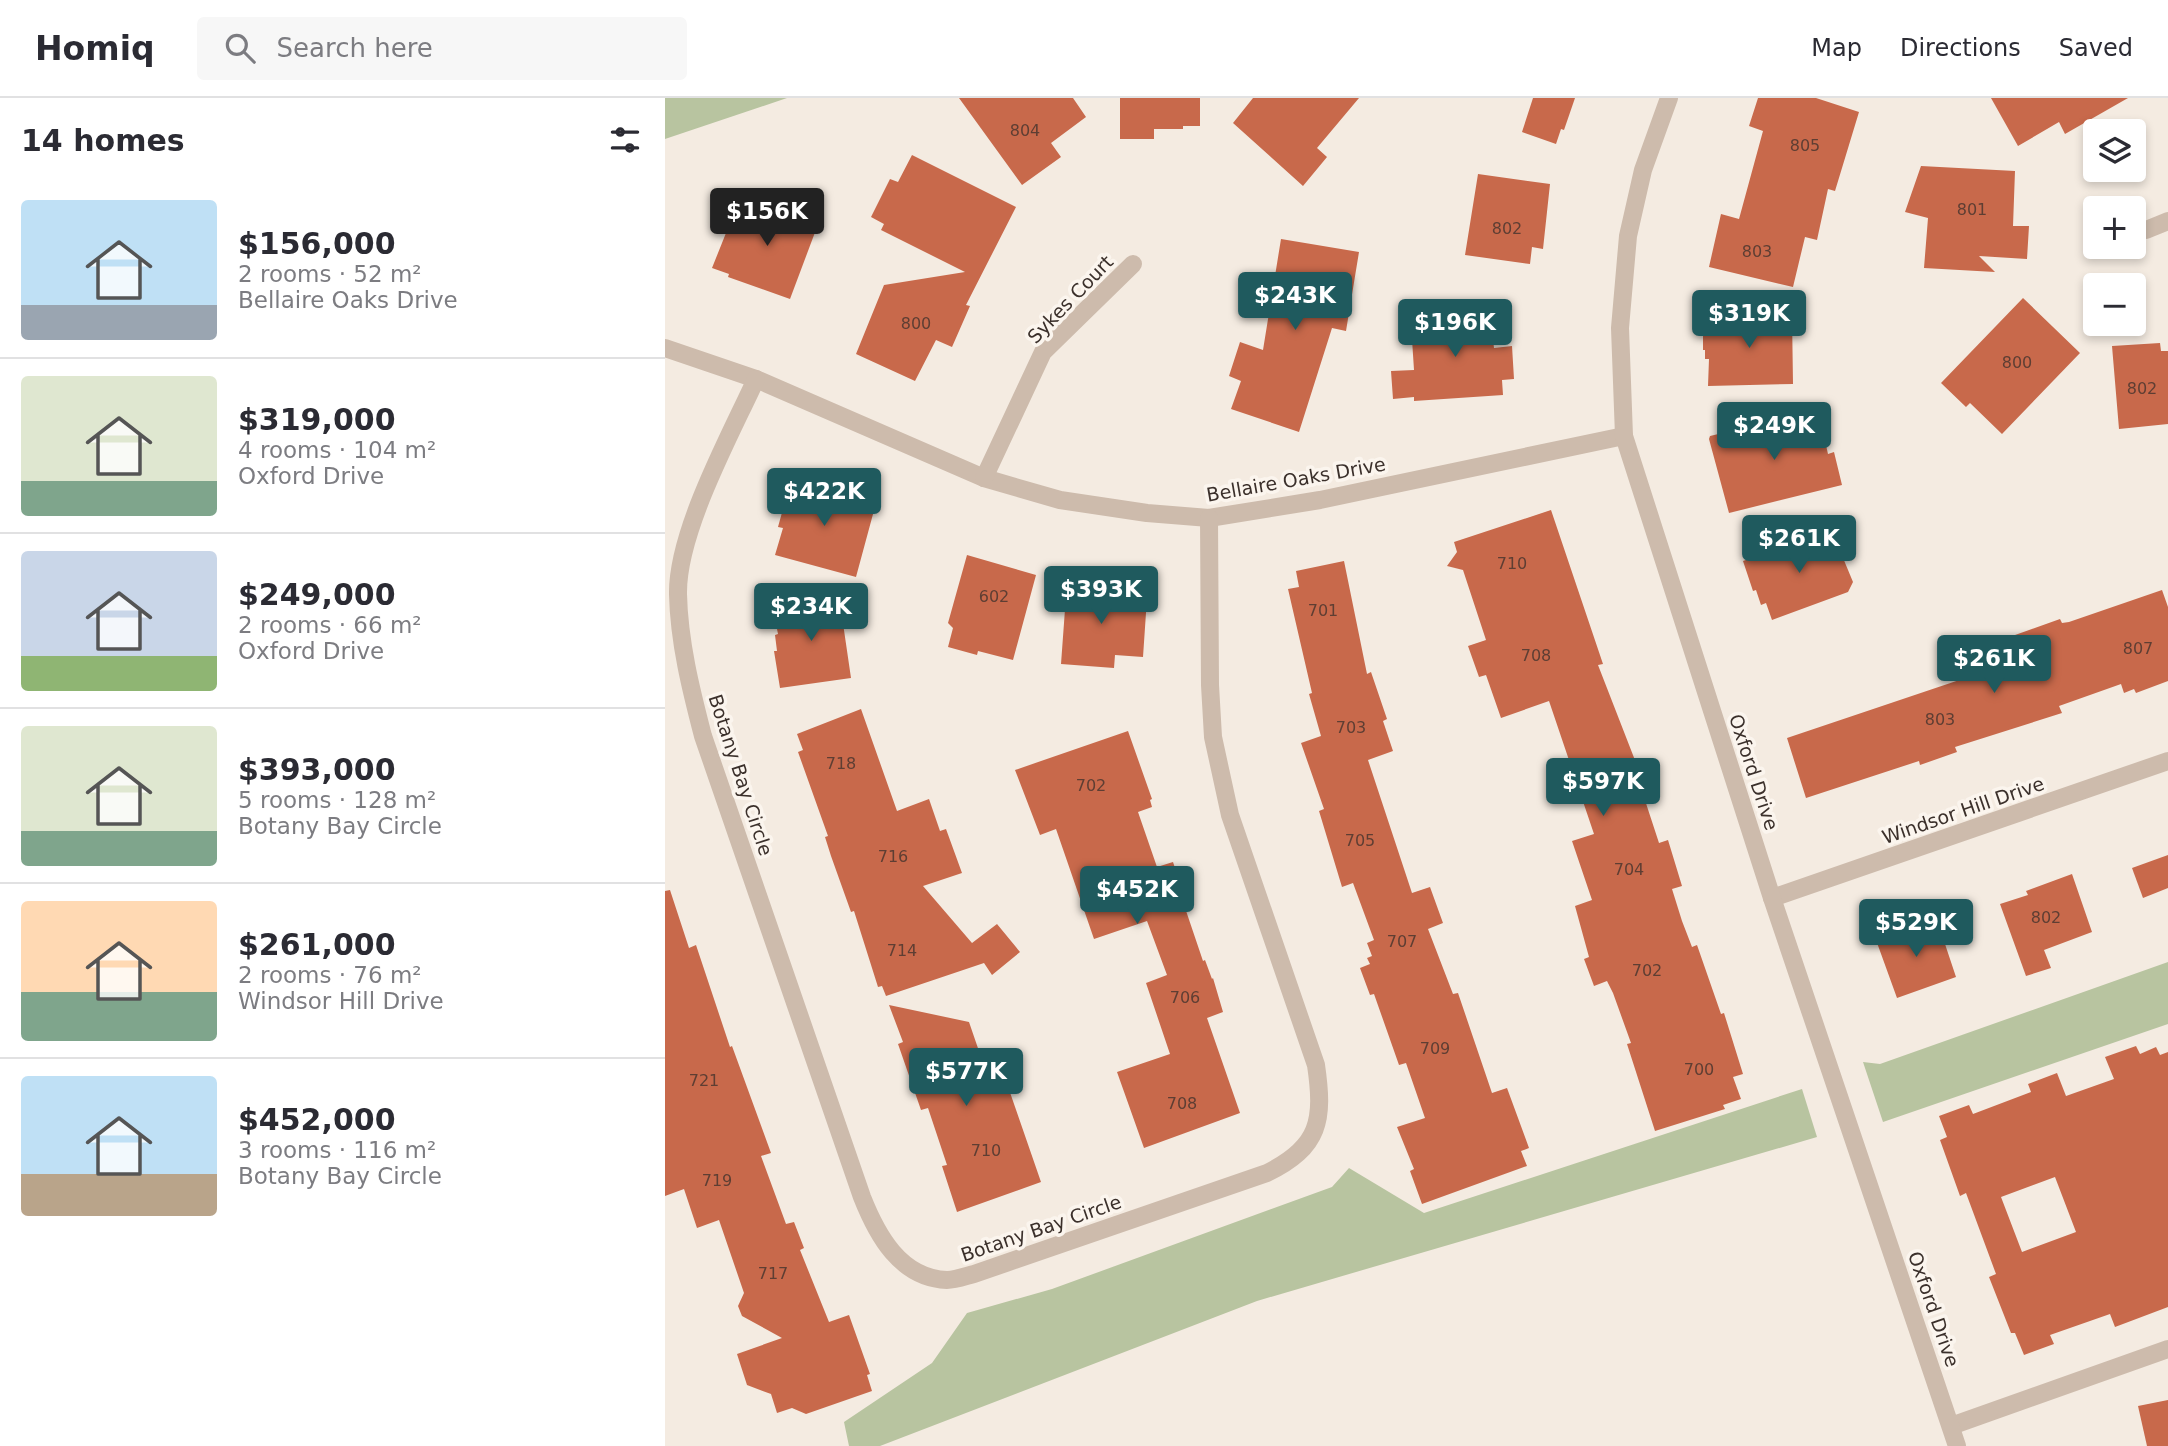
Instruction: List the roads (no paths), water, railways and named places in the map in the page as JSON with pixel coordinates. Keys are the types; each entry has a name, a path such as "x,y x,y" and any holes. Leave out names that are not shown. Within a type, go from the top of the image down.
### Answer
{"street":[{"name":"Oxford Drive","path":"1669,98 1643,170 1628,236 1619,328 1624,436 1772,898 1957,1446"},
{"path":"2146,230 2168,221"},
{"name":"Sykes Court","path":"984,478 1043,352 1133,264"},
{"name":"Bellaire Oaks Drive","path":"665,348 756,379 984,478 1061,499 1147,513 1209,517 1320,500 1624,436"},
{"name":"Botany Bay Circle","path":"756,379 695,515 682,563 678,593 689,679 703,736 872,1222 897,1258 911,1269 930,1277 949,1280 974,1274 1267,1173 1289,1162 1307,1146 1317,1123 1320,1094 1316,1065 1230,815 1213,737 1209,517"},
{"name":"Windsor Hill Drive","path":"1772,898 2168,761"},
{"path":"1951,1426 2168,1349"}]}
